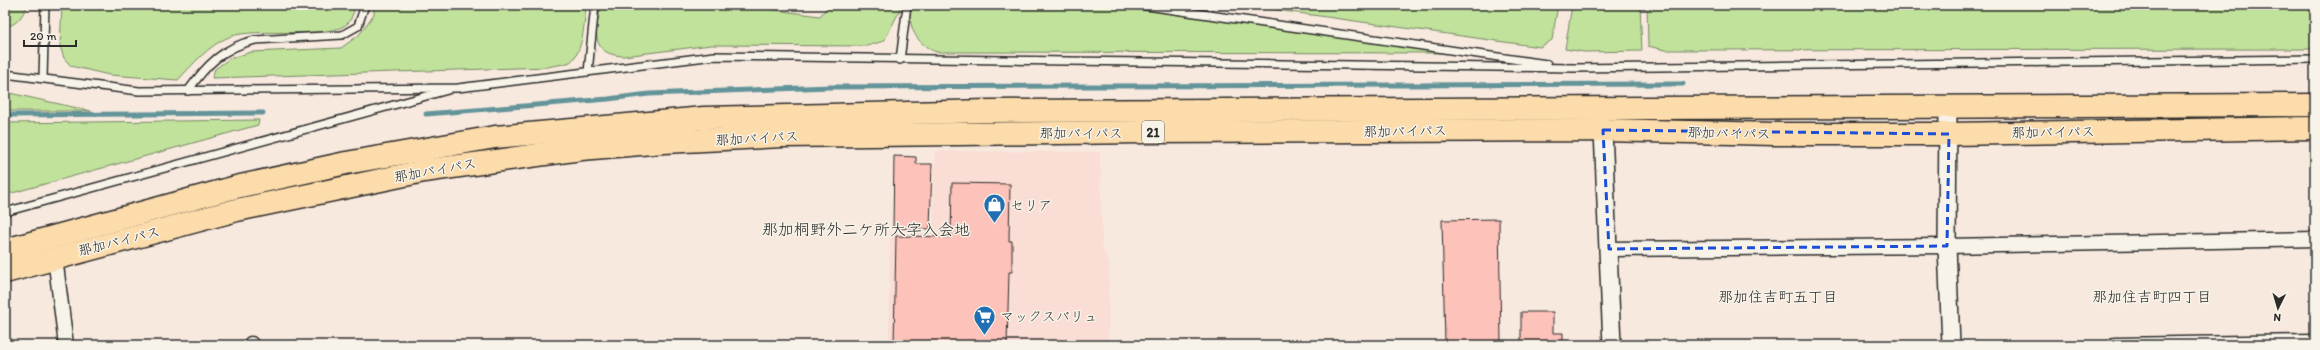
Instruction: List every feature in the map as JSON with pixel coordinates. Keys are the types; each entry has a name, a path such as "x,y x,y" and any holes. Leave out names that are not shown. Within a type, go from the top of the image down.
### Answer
{"highway":[{"name":"那加バイパス","path":"5,250 236,187 346,163 495,137 704,118 997,111 2315,105"},
{"name":"那加バイパス","path":"5,272 55,257 237,210 424,171 581,149 664,142 783,136 1603,130 1775,134 1949,134 2315,128"}],"street":[{"path":"1948,106 1947,246 1951,345"},
{"path":"1603,130 1612,345"},
{"path":"1609,249 1947,246 2315,239"},
{"path":"55,257 66,345"},
{"path":"2114,345 2315,342"}],"lane":[{"path":"43,78 45,5"},
{"path":"188,91 204,68 224,51 255,40 342,36 358,26 365,5"},
{"path":"588,72 595,5"},
{"path":"900,60 907,5"},
{"path":"1140,5 1575,68"},
{"path":"5,74 139,91 188,91 458,88 714,56 900,60 1575,68 2315,59"},
{"path":"5,212 458,88"}],"highlighted area":[{"path":"1603,130 1949,134 1947,246 1609,249"}],"shaded area":[{"path":"935,151 1100,152 1102,248 1109,264 1108,345 889,345 890,233 933,233"}],"green space":[{"path":"5,5 27,6 21,17 16,22 9,26 5,26"},
{"path":"62,5 356,5 349,22 341,28 328,31 241,34 229,37 208,50 178,80 109,75 71,66 64,58 60,46"},
{"path":"374,5 586,5 581,44 578,52 570,62 548,67 212,78 215,69 229,59 251,52 341,48 359,35 374,14"},
{"path":"602,5 737,5 820,16 829,5 900,5 899,12 884,41 867,46 711,45 624,56 613,55 605,51 597,40 597,23"},
{"path":"911,5 1115,5 1452,49 1453,53 936,52 923,44 914,33 910,20"},
{"path":"1241,5 1558,5 1552,40 1540,47"},
{"path":"1572,5 1640,5 1642,51 1584,52 1565,49"},
{"path":"1647,5 2315,5 2315,49 1665,50 1648,46"},
{"path":"5,92 91,111 5,111"},
{"path":"259,120 258,125 5,195 5,123"}],"building":[{"path":"894,156 916,157 916,164 932,164 930,229 893,228"},
{"path":"952,183 1010,184 1009,241 1012,241 1012,272 1009,272 1007,345 894,345 896,236 951,237"},
{"path":"1499,219 1501,343 1445,344 1442,220"},
{"path":"1521,312 1553,312 1553,333 1563,333 1563,345 1521,345"}],"waterway":[{"path":"426,114 608,99 649,94 830,87 1683,84"},
{"path":"5,115 263,113"}],"place":[{"name":"セリア","path":"994,224"},
{"name":"マックスバリュ","path":"984,336"}],"district":[{"name":"那加桐野外二ケ所大字入会地","path":"866,229"},
{"name":"那加住吉町五丁目","path":"1778,297"},
{"name":"那加住吉町四丁目","path":"2152,297"}]}
